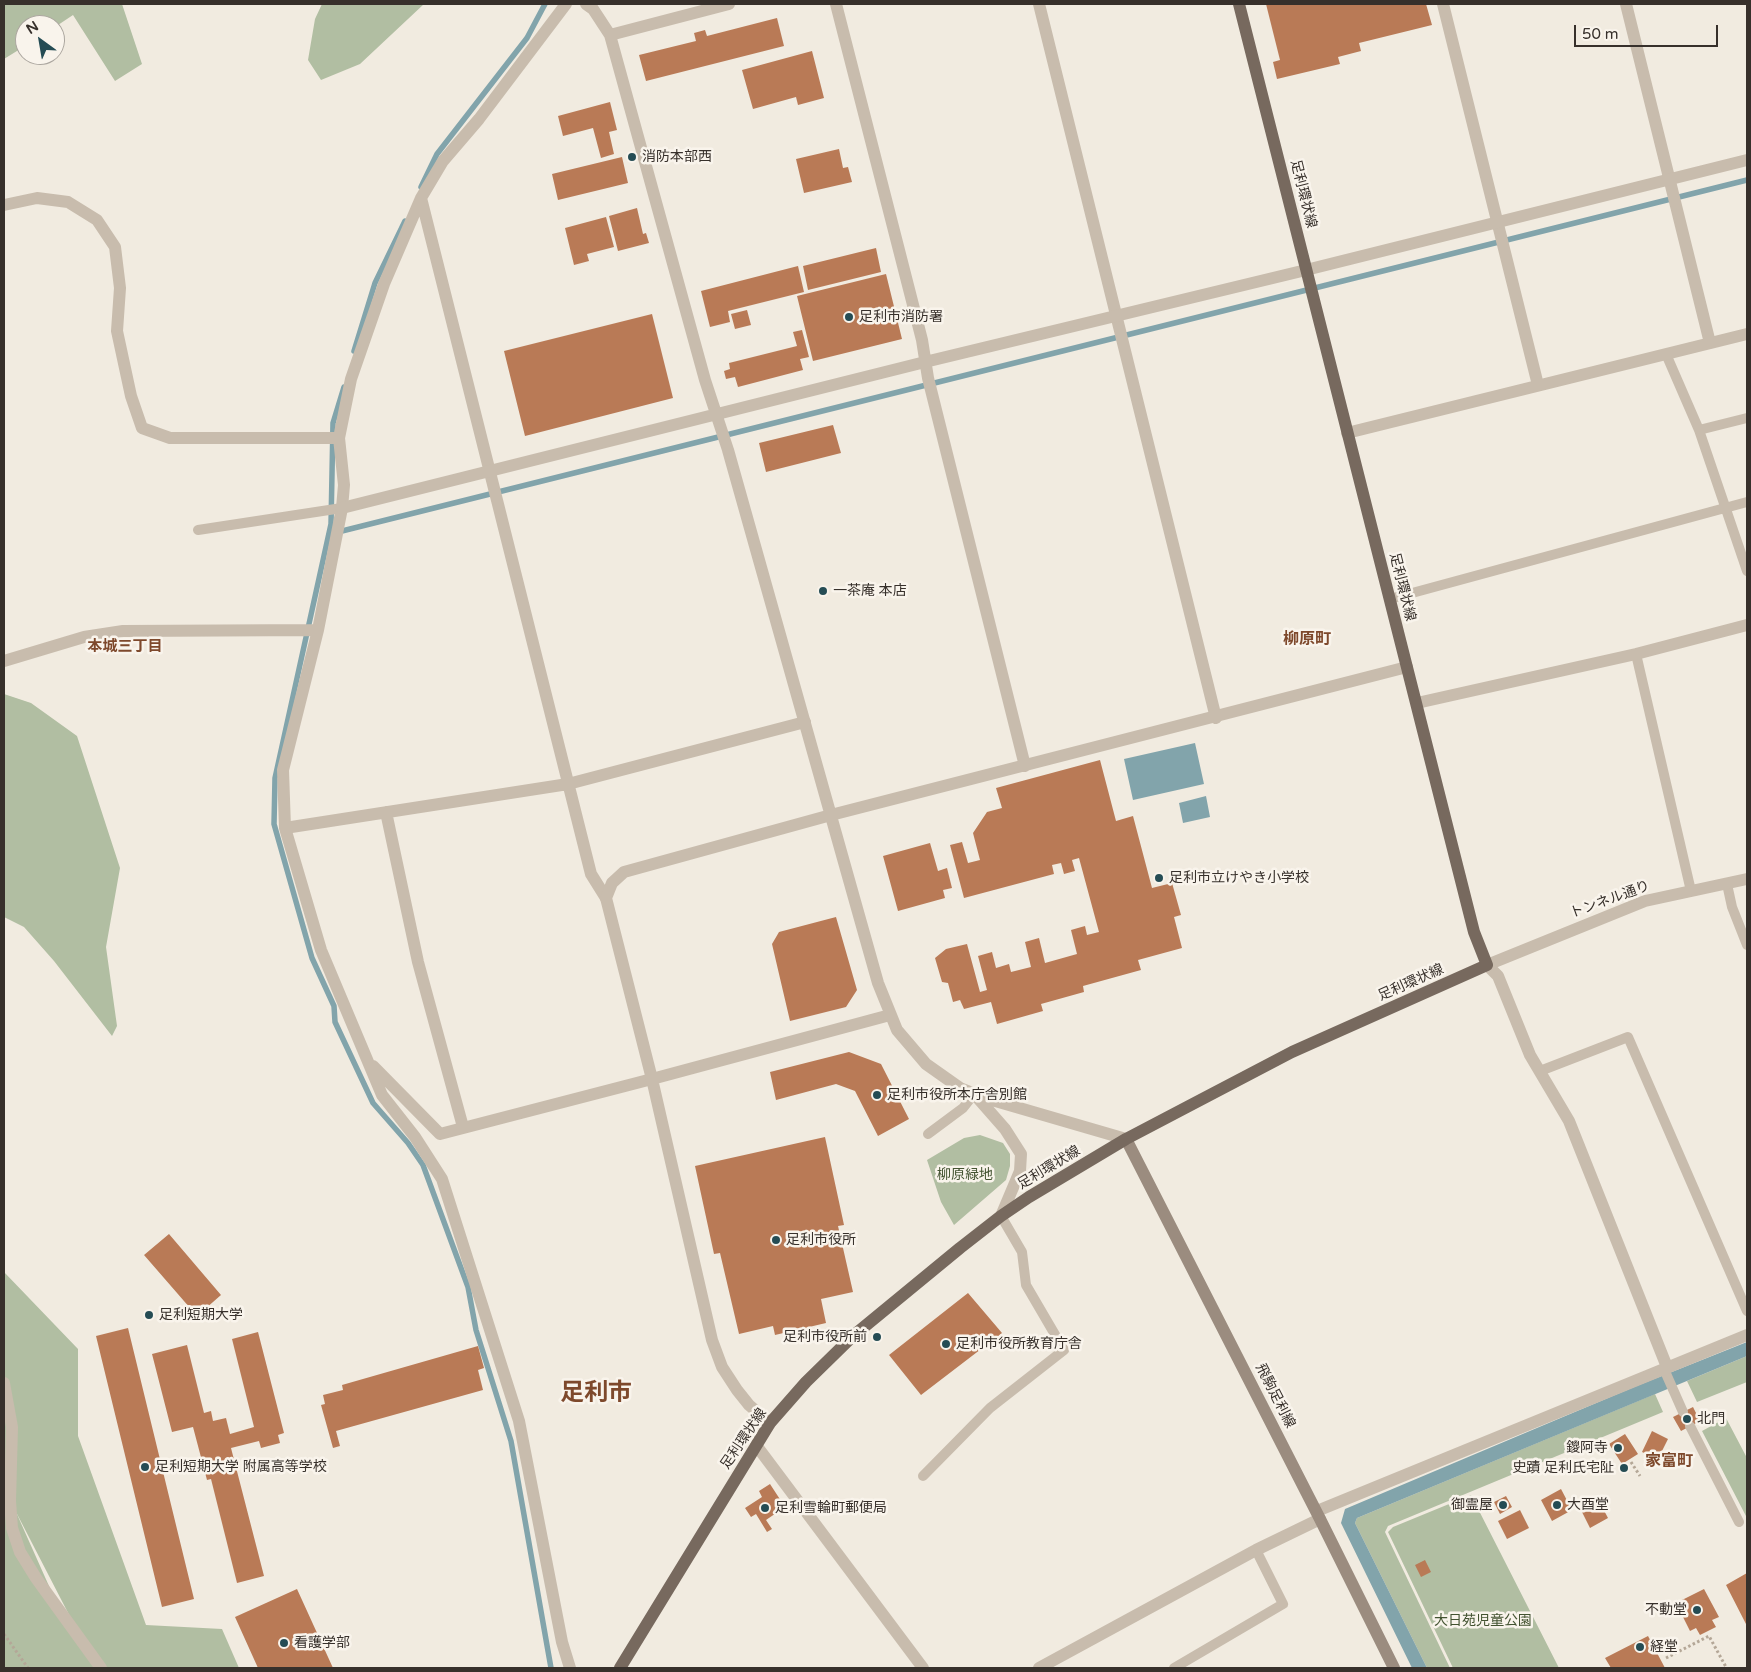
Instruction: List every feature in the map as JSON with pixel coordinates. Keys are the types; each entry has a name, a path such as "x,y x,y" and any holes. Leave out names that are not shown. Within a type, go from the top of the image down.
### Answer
{"main road":[{"name":"足利環状線","path":"620,1668 770,1423 806,1382 853,1336 1000,1216 1126,1139 1260,1068 1487,965 1474,932 1240,4"},
{"name":"飛駒足利線","path":"1126,1139 1319,1515 1394,1668"}],"street":[{"path":"566,4 479,119 443,161 421,198 384,284 351,378 340,438 344,485 342,508 318,630 283,770 286,828 321,950 382,1095 415,1137 442,1179 519,1421 562,1642 570,1668"},
{"path":"586,4 593,10 610,35 705,380 718,415 878,982 890,1015 906,1042 926,1064 960,1088 974,1094 1126,1139"},
{"path":"610,35 729,4"},
{"path":"836,4 919,331 925,362 1025,766"},
{"path":"1039,4 1216,718"},
{"path":"1444,4 1496,222 1538,385"},
{"path":"1626,4 1710,343"},
{"path":"342,508 925,362 1306,270 1747,160"},
{"path":"4,205 37,198 68,202 97,220 115,246 120,288 117,331 131,396 142,428 170,438 340,438"},
{"path":"421,198 488,471 591,874 606,898 652,1080 712,1340 722,1367 737,1390 749,1405 770,1423"},
{"path":"1348,433 1747,334"},
{"path":"1417,703 1636,654 1747,625"},
{"path":"4,661 84,637 122,631 318,630"},
{"path":"606,898 612,883 624,872 831,815 1216,718 1407,667"},
{"path":"286,828 568,784 805,722"},
{"path":"386,812 418,962 463,1127"},
{"name":"トンネル通り","path":"1487,965 1619,910 1691,891 1747,879"},
{"path":"1487,965 1498,976 1530,1055 1569,1121 1666,1370"},
{"path":"368,1061 440,1134 652,1080 890,1015"},
{"path":"974,1094 1005,1128 1021,1154 1020,1171 1000,1216"},
{"path":"1039,1668 1319,1515 1747,1335"},
{"path":"4,1382 12,1427 10,1502 12,1528 20,1552 36,1578 102,1668"},
{"path":"756,1445 923,1668"}],"lane":[{"path":"1666,354 1699,430 1724,509 1747,571"},
{"path":"1699,430 1747,418"},
{"path":"1390,599 1747,502"},
{"path":"198,530 342,508"},
{"path":"1636,654 1691,891"},
{"path":"1727,884 1732,907 1747,945"},
{"path":"1540,1071 1628,1037 1747,1311"},
{"path":"928,1134 963,1108 974,1094"},
{"path":"923,1476 990,1408 1064,1350 1026,1285 1022,1252 1000,1216"},
{"path":"1666,1370 1683,1412"},
{"path":"1690,1426 1739,1522"},
{"path":"1174,1668 1283,1604 1256,1550"}],"path":[{"path":"1631,1462 1640,1476"},
{"path":"4,1634 28,1668"},
{"path":"1666,1658 1710,1636 1726,1667"},
{"path":"1713,1656 1718,1654"}],"green space":[{"path":"4,4 122,4 142,64 115,81 73,15 65,20 65,15 15,15 15,52 4,59"},
{"path":"322,4 424,4 360,64 321,80 308,60 315,19"},
{"path":"4,694 31,703 77,736 120,868 106,947 117,1026 112,1036 54,961 24,927 4,917"},
{"name":"柳原緑地","path":"980,1135 1003,1143 1010,1154 1010,1166 1006,1180 954,1225 941,1202 927,1160 964,1138"},
{"path":"4,1272 78,1349 78,1436 146,1625 222,1629 239,1668 4,1668","holes":["16,1512 82,1640 61,1613"]},
{"path":"1747,1356 1747,1382 1697,1402 1687,1381"},
{"path":"1655,1394 1663,1412 1388,1526 1385,1532 1450,1668 1427,1668 1355,1523 1357,1518"},
{"path":"1726,1418 1747,1458 1747,1518 1702,1431"},
{"name":"大日苑児童公園","path":"1471,1495 1559,1668 1453,1668 1388,1532 1393,1527"}],"water":[{"path":"1195,743 1204,784 1133,800 1124,759"},
{"path":"1206,796 1210,817 1183,823 1179,803"},
{"path":"1747,1342 1747,1356 1357,1518 1355,1523 1427,1668 1412,1668 1341,1523 1345,1509 1634,1387"}],"building":[{"path":"1266,4 1426,4 1432,25 1359,43 1361,51 1338,57 1340,64 1277,79 1273,62 1280,60"},
{"path":"777,18 784,46 646,81 639,55 696,41 694,33 705,30 707,36"},
{"path":"812,51 824,98 798,105 796,97 753,109 742,70"},
{"path":"610,102 617,130 609,132 614,154 601,158 593,128 563,136 558,116"},
{"path":"839,149 843,168 848,167 852,182 804,193 796,159"},
{"path":"622,157 628,183 558,200 552,174"},
{"path":"637,208 643,234 646,233 649,243 618,251 609,216"},
{"path":"606,217 614,247 587,254 589,261 574,265 565,228"},
{"path":"876,248 881,272 808,290 803,266"},
{"path":"798,266 804,292 728,311 730,322 710,327 701,291"},
{"name":"足利市消防署","path":"886,274 902,339 813,361 797,296"},
{"path":"747,310 751,325 735,329 731,314"},
{"path":"652,314 673,398 525,436 504,351"},
{"path":"802,330 809,357 800,359 803,370 738,387 735,377 726,379 724,371 730,369 729,363 797,346 793,332"},
{"path":"833,425 841,453 766,472 759,443"},
{"path":"1100,760 1116,821 1133,816 1152,888 1172,883 1181,915 1174,917 1182,948 1138,960 1141,970 1083,986 1084,992 1041,1004 1043,1011 997,1024 991,1002 964,1009 960,1000 953,1002 948,983 942,982 935,958 946,949 967,944 980,992 987,990 978,956 992,952 996,968 1009,964 1011,972 1031,967 1025,942 1039,938 1045,963 1077,954 1071,930 1085,926 1087,935 1099,932 1079,858 1072,860 1075,871 1064,874 1061,863 1052,865 1054,874 964,898 950,845 962,842 968,863 980,860 973,833 987,812 1002,808 996,788"},
{"path":"930,843 938,871 947,868 952,888 943,890 945,898 898,911 883,856"},
{"path":"836,917 857,990 846,1007 790,1021 772,944 779,932"},
{"name":"足利市役所本庁舎別館","path":"849,1052 881,1064 909,1119 878,1136 855,1091 836,1084 776,1100 770,1072"},
{"name":"足利市役所","path":"825,1137 844,1225 838,1226 853,1292 821,1299 826,1323 775,1335 773,1326 739,1334 720,1253 714,1254 695,1166"},
{"path":"169,1234 221,1295 197,1316 144,1255"},
{"name":"足利市役所教育庁舎","path":"968,1293 1002,1333 921,1395 889,1355"},
{"name":"足利短期大学 附属高等学校","path":"128,1328 194,1599 162,1607 96,1336"},
{"path":"258,1332 284,1433 278,1435 280,1443 261,1448 259,1441 231,1448 264,1576 237,1583 211,1479 207,1480 193,1427 172,1432 152,1354 187,1345 204,1413 211,1411 213,1421 226,1418 230,1434 254,1427 232,1339"},
{"path":"478,1346 484,1368 478,1370 483,1390 336,1431 340,1446 333,1448 321,1405 325,1404 323,1395 343,1390 342,1385"},
{"name":"北門","path":"1693,1407 1700,1421 1681,1431 1673,1417"},
{"path":"1652,1431 1668,1439 1658,1459 1642,1452"},
{"path":"1625,1434 1638,1454 1622,1464 1609,1444"},
{"name":"足利雪輪町郵便局","path":"770,1484 785,1507 766,1520 772,1529 767,1532 756,1514 751,1517 745,1508 762,1497 759,1491"},
{"name":"大酉堂","path":"1561,1489 1572,1510 1552,1521 1541,1500"},
{"name":"御霊屋","path":"1506,1496 1512,1507 1500,1514 1494,1502"},
{"path":"1599,1501 1608,1518 1590,1528 1581,1510"},
{"path":"1520,1510 1529,1528 1507,1539 1498,1521"},
{"path":"1425,1560 1431,1572 1421,1577 1415,1565"},
{"path":"1747,1573 1747,1626 1726,1585"},
{"name":"看護学部","path":"297,1589 333,1668 258,1668 235,1617"},
{"name":"不動堂","path":"1704,1589 1719,1617 1712,1620 1716,1627 1700,1635 1696,1628 1690,1631 1676,1603"},
{"name":"経堂","path":"1648,1636 1665,1668 1611,1668 1605,1658"}],"waterway":[{"path":"421,187 437,154 527,38 545,4"},
{"path":"338,532 1747,180"},
{"path":"354,351 375,283 405,221"},
{"path":"344,387 333,423 331,524 275,778 274,824 312,958 334,1006 335,1022 373,1103 408,1143 423,1165 468,1287 476,1330 511,1441 551,1668"}],"place":[{"name":"消防本部西","path":"632,157"},
{"name":"足利市消防署","path":"849,317"},
{"name":"一茶庵 本店","path":"823,591"},
{"name":"足利市立けやき小学校","path":"1159,878"},
{"name":"足利市役所本庁舎別館","path":"877,1095"},
{"name":"足利市役所","path":"776,1240"},
{"name":"足利短期大学","path":"149,1315"},
{"name":"足利市役所前","path":"877,1337"},
{"name":"足利市役所教育庁舎","path":"946,1344"},
{"name":"北門","path":"1687,1419"},
{"name":"鑁阿寺","path":"1618,1448"},
{"name":"足利短期大学 附属高等学校","path":"145,1467"},
{"name":"史蹟 足利氏宅阯","path":"1624,1468"},
{"name":"御霊屋","path":"1503,1505"},
{"name":"大酉堂","path":"1557,1505"},
{"name":"足利雪輪町郵便局","path":"765,1508"},
{"name":"不動堂","path":"1697,1610"},
{"name":"看護学部","path":"284,1643"},
{"name":"経堂","path":"1640,1647"}],"district":[{"name":"柳原町","path":"1307,640"},
{"name":"本城三丁目","path":"125,647"},
{"name":"足利市","path":"596,1394"},
{"name":"家富町","path":"1669,1462"}]}
